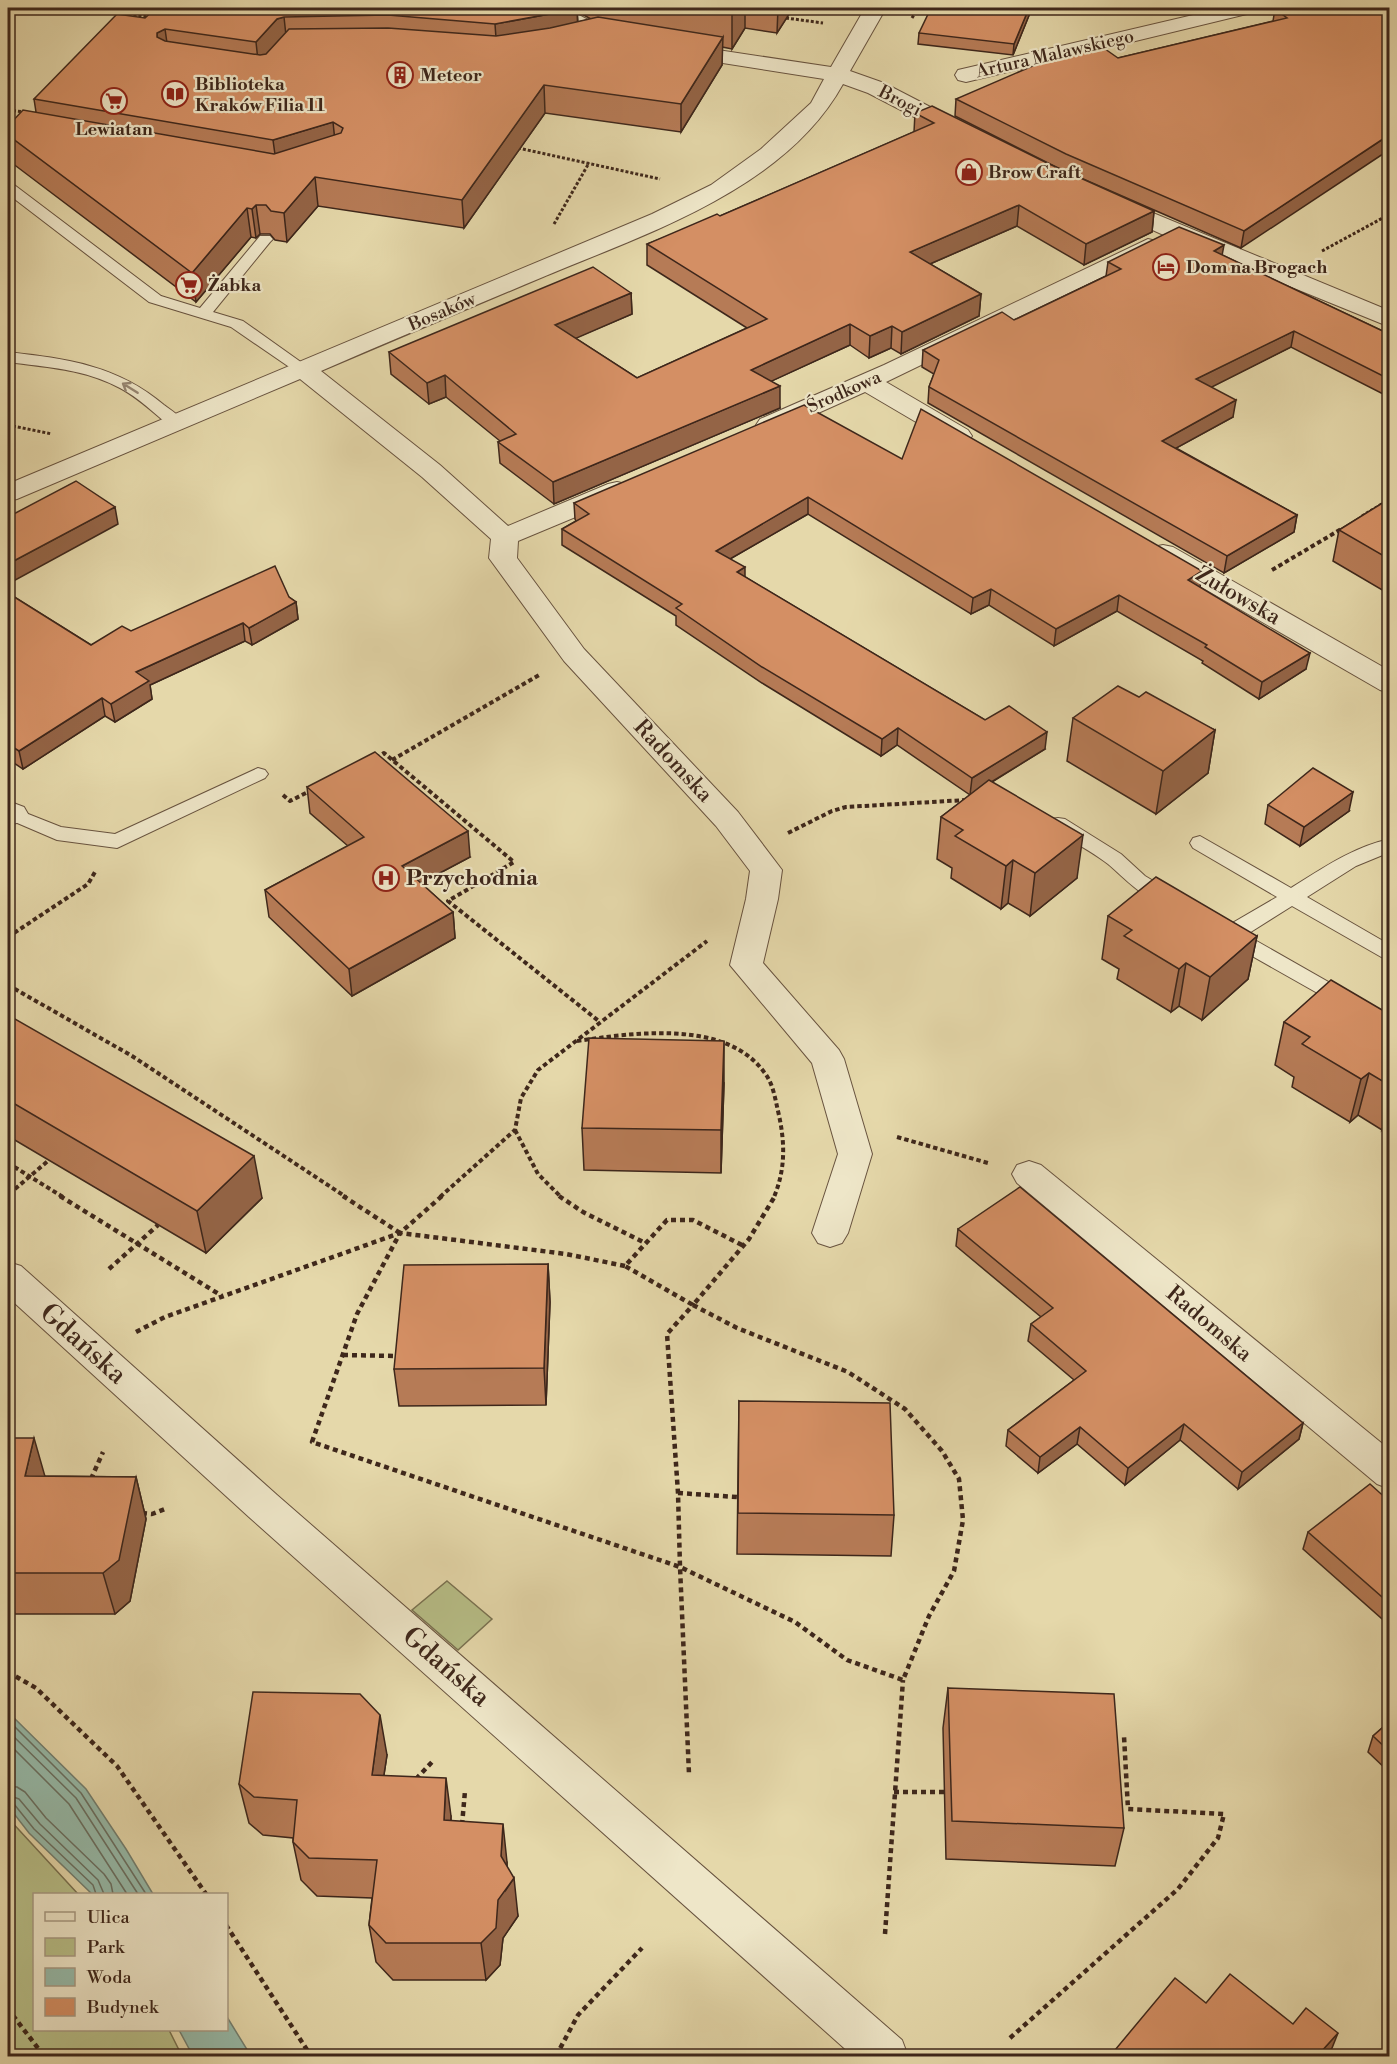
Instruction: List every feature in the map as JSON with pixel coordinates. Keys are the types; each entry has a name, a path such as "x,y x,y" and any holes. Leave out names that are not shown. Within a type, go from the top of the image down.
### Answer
{"street":[{"path":"552,8 601,40"},
{"name":"Bosaków","path":"8,494 660,219 719,190 769,154 820,106 875,8"},
{"name":"Artura Malawskiego","path":"966,75 1248,8"},
{"name":"Brogi","path":"660,47 837,74 876,88 974,138"},
{"path":"1095,195 1176,232 1389,320"},
{"name":"Środkowa","path":"751,433 867,382 1176,232"},
{"path":"304,370 431,471 505,537 634,483"},
{"path":"867,382 979,447"},
{"name":"Radomska","path":"505,537 503,558 574,655 727,819 764,884"},
{"name":"Żułowska","path":"1142,541 1389,684"},
{"path":"764,884 746,965 827,1059 855,1154 830,1233"},
{"name":"Radomska","path":"1029,1174 1389,1473"},
{"name":"Gdańska","path":"8,1276 263,1506 886,2056"}],"lane":[{"path":"8,187 155,299 237,324 304,370"},
{"path":"204,313 265,239"},
{"path":"8,357 61,364 112,378 148,400 177,423"},
{"path":"10,812 57,833 114,841 258,774"},
{"path":"1039,813 1114,859 1138,881 1190,911"},
{"path":"1200,843 1389,955"},
{"path":"1231,935 1349,861 1389,845"},
{"path":"1210,923 1389,1027"}],"path":[{"path":"84,8 151,18"},
{"path":"786,18 823,23"},
{"path":"8,110 32,114"},
{"path":"516,148 670,181"},
{"path":"549,233 589,164"},
{"path":"1272,271 1285,261 1313,256 1389,214"},
{"path":"8,425 61,436"},
{"path":"1356,520 1389,499"},
{"path":"1234,594 1347,525"},
{"path":"392,760 574,655"},
{"path":"373,759 384,753 514,862 448,901 600,1022"},
{"path":"258,774 290,801 311,791"},
{"path":"645,1243 587,1214 554,1193 541,1181 531,1167 515,1130 516,1107 524,1088 538,1070 600,1022 764,884 776,840 832,811 846,807 967,800"},
{"path":"8,937 88,884 114,841"},
{"path":"8,985 132,1056 400,1233 566,1254 625,1266 737,1328 848,1372 905,1409 942,1451 959,1479 963,1520 954,1571 929,1616 903,1680 885,1934"},
{"path":"575,1041 623,1033 656,1032 687,1035 735,1048 763,1070 771,1083 784,1131 785,1159 776,1195 763,1221 667,1334 678,1493 689,1774"},
{"path":"846,1122 1029,1174"},
{"path":"310,1448 357,1314 400,1233 515,1130"},
{"path":"15,1189 49,1160"},
{"path":"8,1163 223,1296"},
{"path":"625,1266 667,1220 693,1220 742,1245"},
{"path":"109,1269 158,1225"},
{"path":"135,1333 165,1317 400,1233"},
{"path":"343,1355 405,1356"},
{"path":"312,1442 680,1568 795,1622 846,1660 903,1680"},
{"path":"86,1490 103,1452"},
{"path":"678,1493 737,1497"},
{"path":"145,1519 165,1509"},
{"path":"131,1512 152,1514"},
{"path":"8,1672 36,1688 117,1766 205,1893"},
{"path":"1010,2038 1178,1889 1218,1838 1224,1814 1128,1809 1124,1736"},
{"path":"411,1783 434,1761"},
{"path":"461,1836 465,1791"},
{"path":"894,1792 945,1792"},
{"path":"228,1928 311,2056"},
{"path":"556,2056 578,2015 642,1948"},
{"path":"8,1975 13,1979 8,2009 44,2056"}],"green space":[{"path":"447,1581 492,1619 458,1650 412,1610"},
{"path":"8,1818 77,1893 33,1893 33,2031 170,2031 182,2056 8,2056"}],"water":[{"path":"8,1712 86,1789 152,1893 91,1893 29,1833 8,1806"},
{"path":"228,2019 251,2056 193,2056 180,2031 228,2031"}],"building":[{"path":"156,8 538,8 561,11 563,8 577,9 495,24 388,15 284,17 277,19 256,42 165,29 157,33 157,37 165,41 260,55 266,54 289,29 388,28 496,36 550,28 598,17 723,37 681,104 544,85 462,200 315,177 284,213 271,211 266,205 247,208 192,273 8,135 8,126 23,110 274,154 341,133 343,128 333,122 273,140 34,99 117,14 145,18"},
{"path":"701,8 735,8 732,12"},
{"path":"931,8 1029,8 1014,44 919,33"},
{"path":"1389,8 1389,135 1244,231 1066,154 956,99 1072,49 1095,42 1118,58 1287,18 1275,9"},
{"path":"932,106 1047,163 1154,211 1086,244 1019,205 910,252 981,294 902,332 892,326 870,336 850,324 751,370 780,386 553,482 498,442 516,434 445,375 427,383 389,352 593,267 631,293 555,325 637,378 767,319 647,244 717,214 720,216 934,123 915,113"},
{"path":"1179,227 1224,245 1214,251 1389,334 1389,379 1294,331 1196,379 1236,400 1162,441 1297,515 1227,556 929,387 939,360 923,350 1002,312 1014,320 1121,269 1108,262"},
{"path":"804,405 902,459 921,409 1202,571 1188,580 1310,653 1262,682 1205,647 1207,645 1119,595 1056,629 991,589 973,598 808,497 716,551 745,567 737,572 985,720 1009,706 1047,732 972,778 898,728 882,739 762,667 676,608 682,604 562,529 589,514 574,503"},
{"path":"76,481 115,507 8,564 8,517"},
{"path":"1389,499 1389,559 1339,530"},
{"path":"275,566 289,597 296,602 249,628 243,623 136,672 149,681 111,704 102,698 19,751 8,744 8,593 91,645 122,626 131,631"},
{"path":"1118,686 1139,697 1146,692 1215,730 1163,771 1073,718"},
{"name":"Przychodnia","path":"375,752 468,831 402,866 453,912 349,969 265,890 364,837 307,787"},
{"path":"1313,768 1353,792 1304,827 1268,805"},
{"path":"989,780 1083,835 1035,873 1013,860 1006,866 955,836 963,830 941,817"},
{"path":"1156,877 1257,936 1210,977 1186,963 1179,969 1124,936 1132,930 1108,916"},
{"path":"1331,980 1389,1014 1389,1085 1369,1073 1361,1079 1302,1044 1310,1037 1284,1022"},
{"path":"8,1015 254,1156 197,1211 8,1100"},
{"path":"589,1038 724,1041 721,1130 582,1128"},
{"path":"1020,1187 1303,1423 1242,1472 1184,1424 1128,1468 1080,1427 1040,1457 1008,1430 1086,1371 1031,1324 1053,1308 958,1229"},
{"path":"548,1264 544,1368 394,1369 404,1265"},
{"path":"739,1401 890,1403 894,1515 738,1513"},
{"path":"8,1438 34,1438 25,1476 136,1477 119,1560 103,1573 8,1573 8,1546 12,1525 8,1525"},
{"path":"1370,1484 1389,1501 1389,1603 1308,1532"},
{"path":"948,1688 1114,1694 1124,1828 952,1821"},
{"path":"253,1692 360,1694 380,1715 372,1775 446,1778 444,1820 503,1824 501,1856 514,1878 498,1900 496,1928 481,1943 386,1943 369,1925 377,1860 309,1858 293,1842 297,1800 254,1797 239,1784"},
{"path":"1389,1722 1389,1751 1373,1736"},
{"path":"1230,1974 1293,2024 1306,2008 1338,2033 1319,2054 1322,2056 1110,2056 1175,1978 1206,2003"}],"place":[{"name":"Meteor","path":"400,75"},
{"name":"Biblioteka Kraków Filia 11","path":"175,94"},
{"name":"Lewiatan","path":"114,101"},
{"name":"Brow Craft","path":"969,172"},
{"name":"Dom na Brogach","path":"1166,267"},
{"name":"Żabka","path":"189,285"},
{"name":"Przychodnia","path":"386,878"}]}
